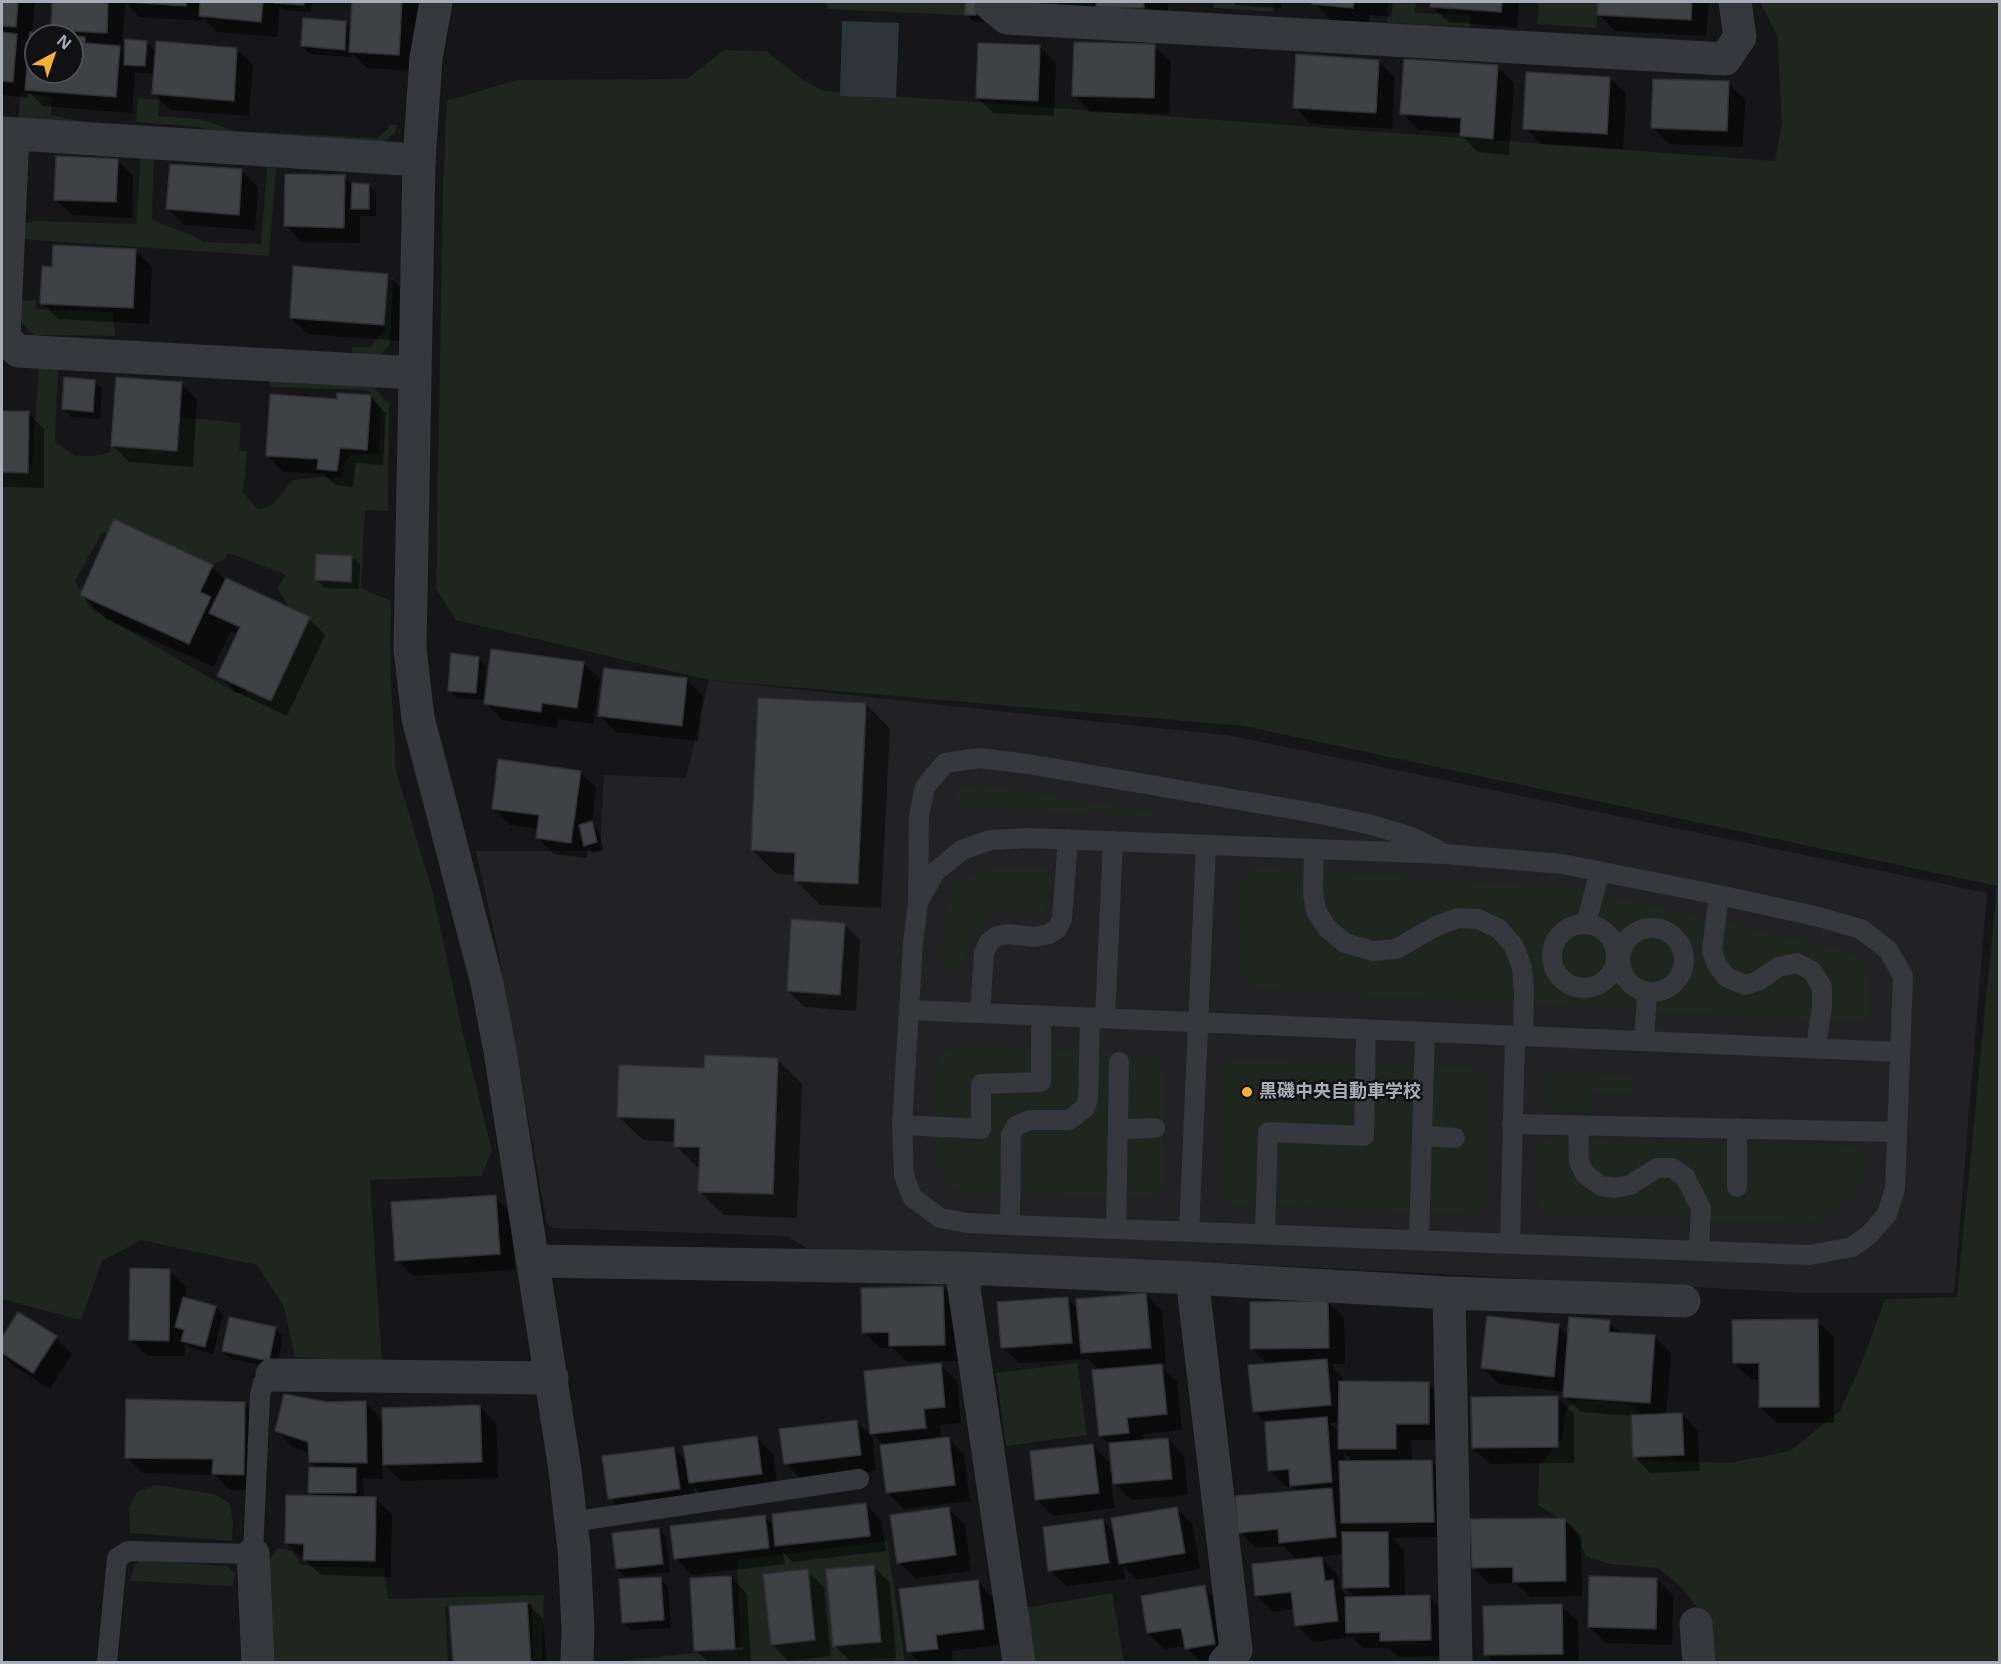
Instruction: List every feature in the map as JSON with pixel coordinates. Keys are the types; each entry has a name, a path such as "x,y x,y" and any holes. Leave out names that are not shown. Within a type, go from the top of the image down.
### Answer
{"street":[{"path":"436,2 426,58 419,160 410,650 418,718 487,983 500,1051 552,1378 571,1522 578,1662"},
{"path":"992,2 991,5 1007,18 1725,59 1740,38 1735,2"},
{"path":"415,373 18,351 4,338 7,133 419,160"},
{"path":"534,1261 961,1268 1192,1278 1449,1293 1684,1301"},
{"path":"961,1268 1019,1662"},
{"path":"1192,1278 1236,1650 1225,1662"},
{"path":"1449,1293 1456,1662"},
{"path":"272,1375 552,1378"},
{"path":"254,1554 258,1662"},
{"path":"1695,1624 1699,1662"}],"lane":[{"path":"918,902 935,872 962,850 990,840 1068,838 1446,854 1562,864 1719,895 1815,916 1861,929 1888,950 1903,976 1895,1189 1887,1214 1869,1235 1852,1247 1810,1255 1010,1225 940,1218 912,1197 904,1175 902,1125 918,902 919,816 925,787 945,763 979,758 1028,764 1315,813 1368,824 1409,836 1446,854"},
{"path":"980,1013 984,953 989,942 997,936 1008,934 1034,937 1049,934 1057,929 1062,919 1068,838"},
{"path":"1010,1225 1011,1135 1016,1126 1030,1120 1069,1120 1085,1108 1088,1099 1098,1018 1113,841"},
{"path":"1189,1231 1206,844"},
{"path":"1314,849 1312,892 1317,911 1327,928 1345,943 1373,951 1396,949 1436,926 1458,918 1478,919 1499,929 1514,946 1522,968 1524,992 1512,1124 1510,1243"},
{"path":"1586,923 1600,871"},
{"path":"1719,895 1712,950 1717,964 1726,977 1745,985 1758,981 1778,967 1797,963 1812,971 1822,987 1816,1048"},
{"path":"1617,964 1610,975 1592,987 1571,986 1556,973 1551,963 1553,943 1567,927 1586,923 1598,926 1613,942 1617,953 1617,964 1622,974 1637,989 1647,992 1658,992 1676,982 1682,973 1684,963 1683,953 1673,935 1663,930 1642,929 1632,934 1624,942 1617,964"},
{"path":"1644,1041 1647,992"},
{"path":"909,1010 1900,1052"},
{"path":"902,1125 981,1129 981,1084 1041,1082 1041,1016"},
{"path":"1265,1234 1268,1132 1364,1136 1366,1029"},
{"path":"1419,1239 1425,1032"},
{"path":"1116,1229 1119,1062"},
{"path":"1512,1124 1897,1132"},
{"path":"1578,1126 1579,1162 1585,1174 1600,1186 1615,1188 1630,1185 1657,1168 1672,1168 1685,1177 1701,1208 1699,1250"},
{"path":"1118,1129 1155,1128"},
{"path":"1737,1128 1737,1187"},
{"path":"1422,1136 1455,1138"},
{"path":"108,1662 117,1558 128,1551 254,1554 260,1395 263,1383 272,1375"},
{"path":"571,1522 859,1479"}],"shaded area":[{"path":"827,2 965,2 965,14 975,15 976,2 979,2 979,16 827,9"},
{"path":"1031,2 1093,2 1093,7"},
{"path":"1213,2 1274,2 1273,12 1213,8"},
{"path":"1388,2 1416,2 1415,13 1471,15 1470,27 1387,23"},
{"path":"1539,2 1598,2 1596,28 1537,24"},
{"path":"1760,2 1999,2 1999,1662 1707,1662 1702,1613 1681,1587 1658,1568 1610,1564 1586,1556 1573,1527 1538,1505 1539,1465 1563,1436 1565,1410 1576,1400 1623,1402 1638,1411 1639,1460 1729,1463 1790,1451 1840,1411 1861,1365 1885,1299 1957,1297 1997,886 1244,726 709,680 456,620 436,589 443,186 447,101 516,80 687,79 724,50 766,51 803,80 824,91 1775,161 1782,122 1777,35"},
{"path":"842,21 899,23 896,98 840,96"},
{"path":"20,92 52,98 51,115 79,121 79,126 19,121"},
{"path":"138,98 159,100 158,116 200,119 235,131 377,138 388,129 389,125 397,125 395,133 378,146 231,140 199,127 136,122"},
{"path":"141,154 154,155 152,220 204,242 261,244 267,167 276,168 269,256 20,239 22,224 36,221 136,224"},
{"path":"387,277 393,278 390,344 378,358 351,357 352,347 370,347 385,329"},
{"path":"36,300 36,309 113,312 115,336 34,335 22,324 19,301"},
{"path":"39,366 58,367 55,442 75,456 93,456 111,452 111,446 177,451 179,417 241,423 239,450 247,452 243,492 258,510 272,505 293,480 321,477 341,478 345,462 351,454 379,454 381,409 368,390 270,387 269,378 372,385 389,404 388,511 365,510 361,588 391,601 390,665 396,771 432,890 460,1020 492,1151 481,1176 370,1180 382,1362 295,1357 284,1307 257,1265 141,1240 102,1261 81,1320 2,1299 2,459 32,465","holes":["118,528 204,566 222,561 229,553 286,575 277,588 300,624 268,687 236,693 90,608 75,581 101,534"]},
{"name":"黒磯中央自動車学校","path":"709,680 1233,736 1987,893 1954,1293 1807,1293 1227,1263 808,1249 787,1236 553,1228 547,1224 500,960 476,851 600,851 604,775 686,778"},
{"path":"978,784 1153,812 1153,819 992,807 960,808 956,804 957,793 964,787"},
{"path":"1254,867 1581,889 1846,951 1864,964 1869,978 1870,1014 1854,1022 1255,989 1240,975 1239,882"},
{"path":"1045,868 1052,874 1050,901 1041,914 996,912 983,922 973,936 960,969 947,969 941,963 943,916 953,892 967,878 989,869"},
{"path":"965,1045 1154,1056 1164,1068 1163,1186 1154,1196 966,1194 948,1184 936,1164 933,1077 942,1053"},
{"path":"1236,1059 1476,1068 1490,1081 1487,1203 1474,1215 1232,1203 1221,1192 1223,1068"},
{"path":"1557,1072 1633,1075 1633,1093 1590,1091 1590,1112 1556,1111 1544,1103 1544,1084"},
{"path":"1549,1137 1854,1146 1868,1157 1864,1177 1851,1198 1835,1212 1812,1223 1551,1214 1538,1205 1536,1147"},
{"path":"1077,1363 1087,1435 1006,1446 996,1373"},
{"path":"156,1485 215,1494 230,1504 233,1523 232,1541 130,1533 129,1508 137,1492"},
{"path":"887,1541 905,1662 894,1662 894,1659 858,1662 625,1662 626,1660 741,1648 737,1560","holes":["874,1565 880,1642 833,1645 826,1569","808,1569 815,1640 771,1645 763,1574"]},
{"path":"278,1548 292,1551 302,1565 384,1568 388,1599 544,1595 542,1662 533,1662 532,1604 445,1607 448,1662 272,1662 268,1562"},
{"path":"140,1560 227,1566 235,1573 233,1586 130,1581 134,1567"},
{"path":"1112,1593 1124,1662 1034,1662 1025,1608"}],"building":[{"path":"2,2 18,2 16,27 2,26"},
{"path":"52,2 108,2 107,33 84,32 84,24 51,24"},
{"path":"128,2 186,2 186,6"},
{"path":"200,2 263,2 261,22 199,16"},
{"path":"304,2 304,5 274,3"},
{"path":"352,2 402,2 399,55 349,52"},
{"path":"965,2 976,2 976,15 965,15"},
{"path":"1096,2 1144,2 1144,8 1096,7"},
{"path":"1312,2 1354,2 1353,8 1312,4"},
{"path":"1431,2 1502,2 1501,12 1430,7"},
{"path":"1598,2 1692,2 1691,20 1597,15"},
{"path":"303,18 346,21 345,50 301,46"},
{"path":"2,32 17,34 13,82 2,81"},
{"path":"85,37 85,43 120,46 116,97 25,90 26,84 84,84"},
{"path":"125,39 147,41 145,66 124,65"},
{"path":"156,41 237,48 234,101 152,94"},
{"path":"1074,42 1155,44 1154,98 1072,96"},
{"path":"978,43 1040,45 1038,101 976,98"},
{"path":"1296,54 1379,60 1376,113 1293,108"},
{"path":"1404,59 1498,65 1493,139 1460,136 1461,118 1400,114"},
{"path":"1526,72 1610,77 1607,134 1523,129"},
{"path":"1653,79 1729,81 1727,131 1651,128"},
{"path":"56,156 118,159 116,202 54,200"},
{"path":"170,164 242,169 239,215 166,209"},
{"path":"285,174 345,175 344,228 284,226"},
{"path":"352,183 369,184 369,209 351,209"},
{"path":"53,245 136,249 133,308 40,304 42,266 52,267"},
{"path":"293,266 388,274 384,325 290,318"},
{"path":"64,377 95,380 93,412 62,409"},
{"path":"116,377 182,382 177,451 111,446"},
{"path":"337,393 371,395 367,450 340,448 337,471 317,469 318,459 266,456 270,394 337,399"},
{"path":"2,411 29,411 28,473 2,472"},
{"path":"114,519 213,565 200,592 211,597 189,644 80,595"},
{"path":"316,554 352,556 351,582 315,580"},
{"path":"226,578 310,617 271,701 217,676 240,627 209,613"},
{"path":"491,649 584,662 577,708 542,703 541,712 484,704"},
{"path":"451,653 479,657 476,693 448,691"},
{"path":"604,668 687,678 682,726 598,716"},
{"path":"758,698 866,703 858,884 794,881 795,853 751,850"},
{"path":"498,759 581,771 571,843 536,838 539,815 492,809"},
{"path":"592,821 597,842 584,846 579,825"},
{"path":"791,919 845,923 840,995 787,991"},
{"path":"705,1055 778,1058 773,1194 698,1192 700,1147 674,1147 675,1119 617,1117 619,1065 704,1068"},
{"path":"496,1195 500,1254 395,1261 391,1202"},
{"path":"130,1268 170,1269 169,1341 129,1340"},
{"path":"943,1286 945,1345 889,1346 889,1332 862,1333 861,1288"},
{"path":"1146,1293 1151,1348 1081,1353 1076,1299"},
{"path":"183,1297 216,1306 205,1347 181,1341 184,1330 175,1327"},
{"path":"1068,1297 1072,1343 1001,1348 997,1302"},
{"path":"1328,1301 1329,1348 1250,1349 1250,1302"},
{"path":"18,1312 57,1336 33,1373 2,1353 2,1337"},
{"path":"1487,1316 1559,1324 1554,1377 1481,1368"},
{"path":"229,1317 276,1327 269,1361 222,1351"},
{"path":"1569,1317 1610,1320 1609,1332 1655,1335 1650,1403 1563,1397"},
{"path":"1818,1319 1819,1407 1759,1407 1759,1363 1733,1363 1732,1320"},
{"path":"1327,1359 1331,1405 1253,1412 1248,1365"},
{"path":"941,1363 945,1407 924,1409 926,1428 870,1434 864,1371"},
{"path":"1162,1364 1167,1414 1127,1418 1129,1433 1099,1436 1092,1370"},
{"path":"1339,1381 1429,1382 1429,1424 1396,1424 1396,1449 1338,1449"},
{"path":"284,1394 327,1402 366,1401 367,1463 309,1462 308,1442 275,1431"},
{"path":"1558,1396 1558,1447 1472,1448 1471,1397"},
{"path":"126,1399 245,1402 244,1475 212,1474 213,1459 125,1458"},
{"path":"480,1405 482,1462 383,1465 382,1408"},
{"path":"1682,1413 1684,1455 1633,1457 1631,1415"},
{"path":"1327,1417 1332,1482 1290,1486 1289,1469 1268,1471 1265,1422"},
{"path":"857,1420 861,1455 784,1464 779,1429"},
{"path":"757,1436 762,1474 689,1483 683,1446"},
{"path":"949,1437 955,1485 886,1493 880,1445"},
{"path":"1168,1438 1172,1479 1113,1484 1109,1443"},
{"path":"1093,1444 1099,1493 1035,1500 1030,1451"},
{"path":"674,1447 680,1489 608,1499 602,1456"},
{"path":"1432,1460 1434,1522 1341,1523 1339,1461"},
{"path":"309,1467 356,1468 356,1493 308,1493"},
{"path":"1332,1488 1336,1537 1279,1543 1278,1529 1238,1533 1235,1496"},
{"path":"286,1495 376,1497 375,1561 303,1560 304,1544 285,1543"},
{"path":"866,1503 870,1536 775,1546 772,1514"},
{"path":"949,1507 956,1555 897,1563 890,1515"},
{"path":"1177,1507 1185,1553 1119,1564 1111,1518"},
{"path":"765,1515 769,1548 674,1559 670,1526"},
{"path":"1565,1518 1566,1581 1513,1582 1513,1567 1472,1568 1470,1519"},
{"path":"1103,1519 1109,1563 1048,1571 1043,1527"},
{"path":"659,1528 663,1564 616,1569 612,1533"},
{"path":"1342,1532 1388,1532 1389,1587 1343,1588"},
{"path":"1322,1557 1325,1581 1333,1580 1338,1621 1295,1626 1291,1592 1255,1596 1252,1564"},
{"path":"874,1565 881,1642 833,1646 826,1569"},
{"path":"808,1569 815,1640 771,1645 763,1574"},
{"path":"731,1576 735,1649 694,1651 690,1578"},
{"path":"1589,1576 1657,1578 1656,1629 1588,1627"},
{"path":"661,1577 664,1620 622,1623 619,1579"},
{"path":"978,1580 984,1629 936,1635 938,1649 907,1652 899,1589"},
{"path":"1205,1585 1215,1644 1185,1649 1181,1628 1147,1633 1141,1596"},
{"path":"1430,1595 1431,1640 1380,1641 1380,1632 1346,1633 1345,1597"},
{"path":"527,1602 531,1662 453,1662 449,1606"},
{"path":"1562,1604 1563,1654 1484,1655 1483,1606"}],"place":[{"name":"黒磯中央自動車学校","path":"1247,1092"}]}
